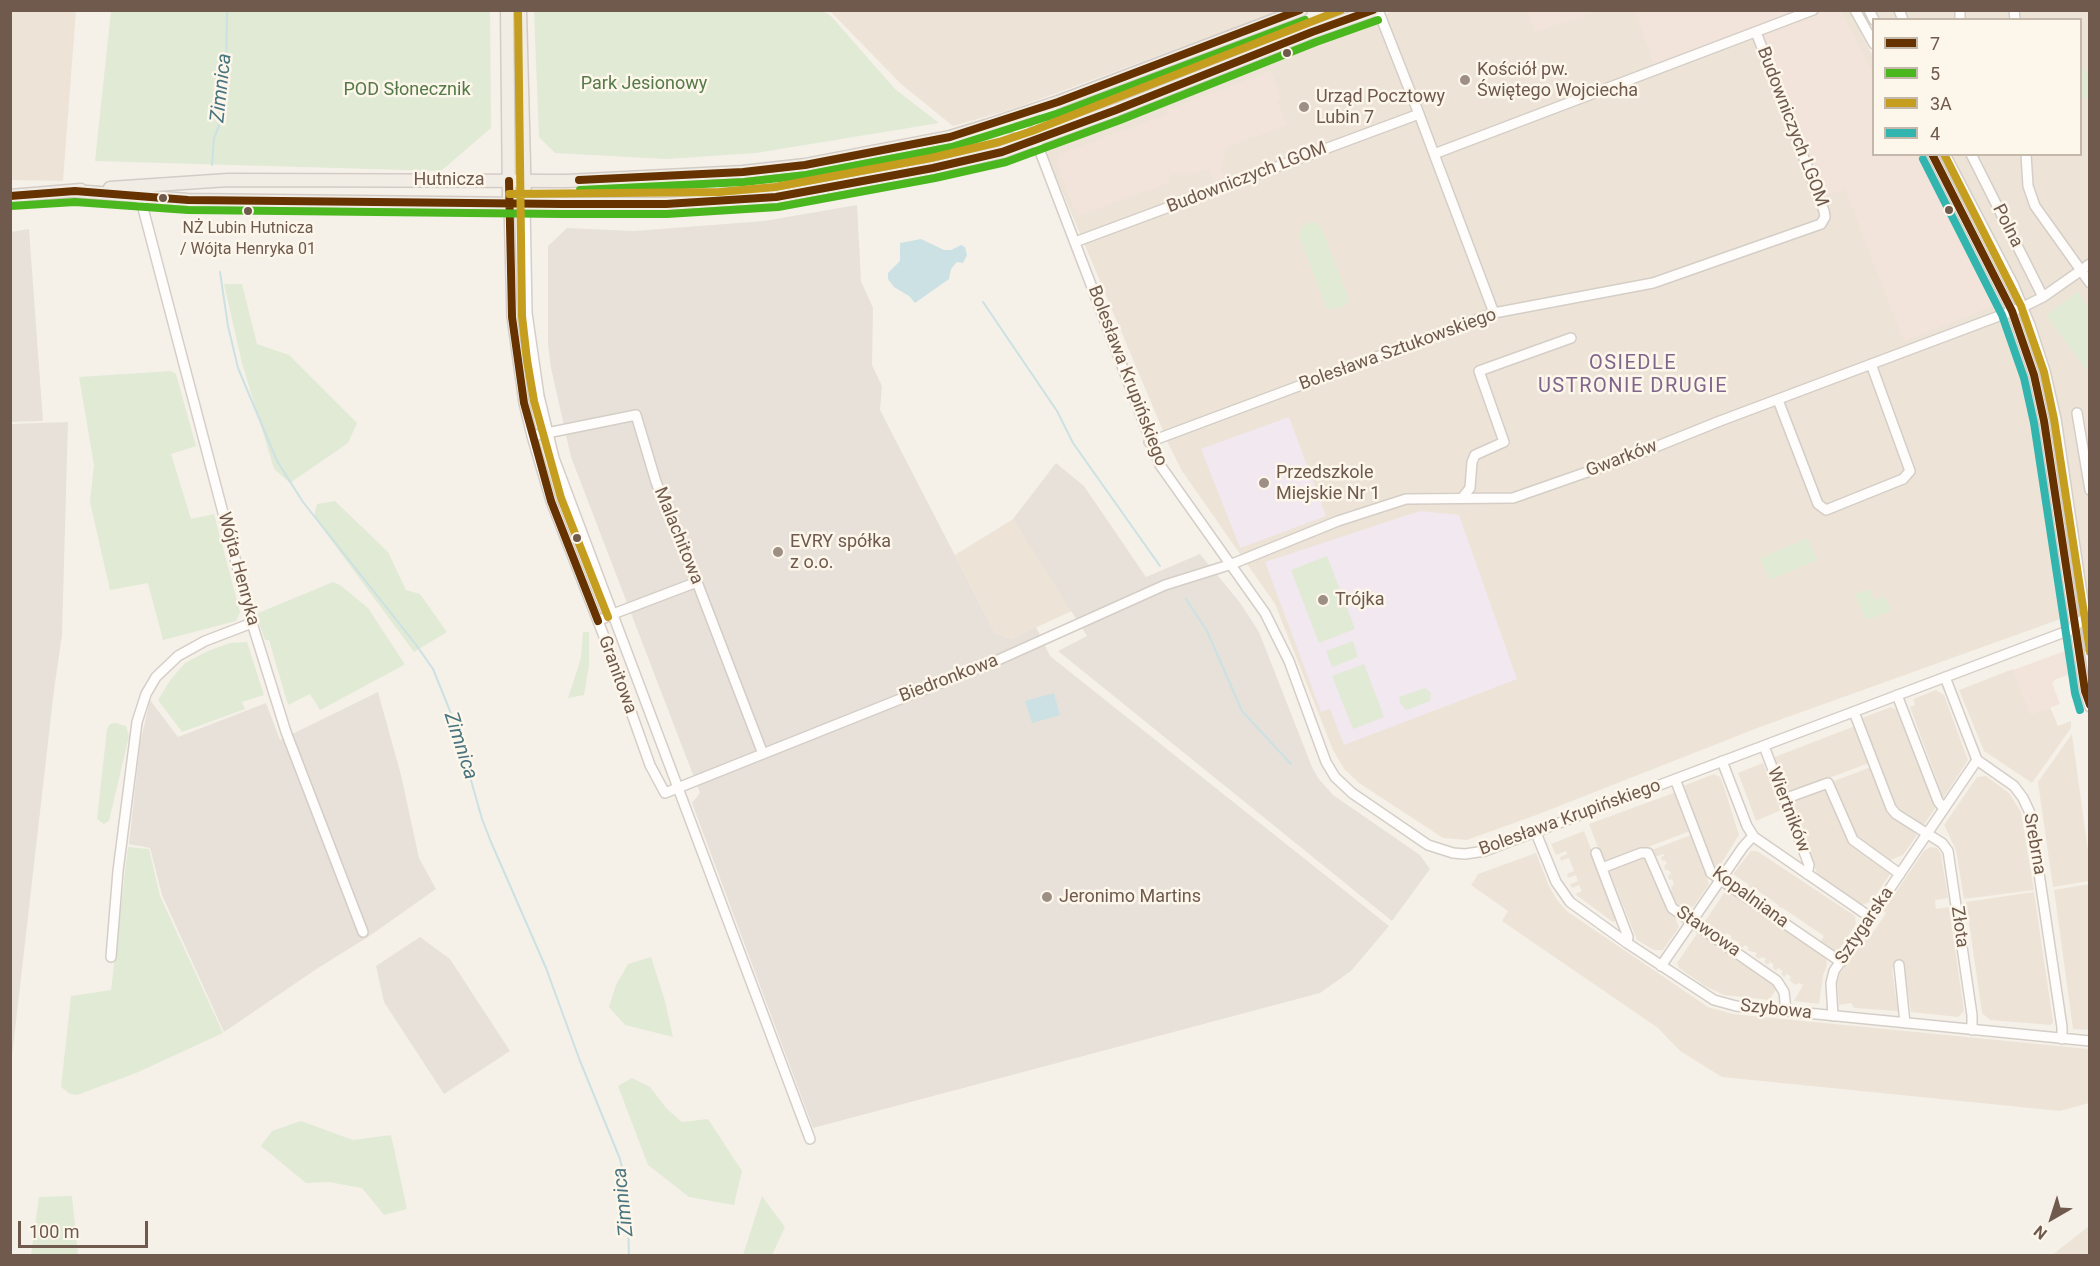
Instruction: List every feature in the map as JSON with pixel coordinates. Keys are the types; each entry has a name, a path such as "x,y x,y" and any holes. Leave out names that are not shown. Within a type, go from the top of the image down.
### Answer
{"main road":[{"path":"507,10 509,204"},
{"path":"520,10 525,204"},
{"name":"Hutnicza","path":"10,196 156,184 240,180 567,181 743,172 805,165 950,137 986,126 1058,102 1301,10"},
{"name":"Hutnicza","path":"75,191 212,200 509,204 666,204 776,197 933,168 1002,152 1225,68 1312,32 1376,10"}],"street":[{"path":"1376,10 1419,114 1494,313"},
{"name":"Budowniczych LGOM","path":"1434,154 1813,10"},
{"path":"1855,10 1872,40"},
{"name":"Budowniczych LGOM","path":"1756,32 1824,211 1823,222"},
{"path":"1036,141 1035,130 1038,124 1058,102"},
{"name":"Budowniczych LGOM","path":"1076,242 1419,114"},
{"path":"986,126 1020,128 1028,132 1036,141"},
{"name":"Bolesława Krupińskiego","path":"1036,141 1076,242 1149,442 1160,465 1265,612 1288,661 1326,762 1341,784 1428,845 1445,851 1465,854 1485,851 2075,627"},
{"path":"1933,156 2012,311 2040,396 2085,691 2090,707"},
{"path":"1945,156 2007,273 2023,307 2038,350 2056,419 2087,615 2090,648"},
{"name":"Polna","path":"1972,156 2043,297"},
{"name":"Polna","path":"2026,156 2028,186 2035,206 2090,283"},
{"path":"130,187 140,197 144,191 156,184"},
{"name":"Wójta Henryka","path":"140,197 252,622 286,732 363,932"},
{"name":"Granitowa","path":"509,204 512,316 522,393 532,436 551,501 598,621 650,765 665,793"},
{"name":"Granitowa","path":"525,204 527,313 539,396 557,467 810,1139"},
{"name":"Bolesława Sztukowskiego","path":"1149,442 1494,313 1653,283 1812,228 1823,222"},
{"name":"Gwarków","path":"1232,564 1338,521 1406,499 1513,498 1632,456 2023,307 2043,297 2090,264"},
{"path":"1461,498 1470,488 1472,462 1475,455 1504,442 1479,371 1571,338"},
{"path":"1778,400 1818,504 1826,510 1903,479 1910,471 1871,364"},
{"path":"2077,413 2090,490"},
{"name":"Malachitowa","path":"532,436 636,415 656,482 763,754"},
{"name":"Biedronkowa","path":"665,793 998,660 1164,585 1232,564"},
{"path":"598,621 697,582"},
{"path":"2075,627 2087,615"},
{"path":"111,957 118,871 137,722 146,694 156,677 178,656 205,641 252,622"},
{"path":"1945,677 1977,760"},
{"path":"1897,695 1938,801 1944,809"},
{"path":"1854,712 1890,807 1895,813 1927,834"},
{"name":"Wiertników","path":"1764,746 1809,863 1807,874"},
{"name":"Sztygarska","path":"1833,1016 1831,983 1834,971 1977,760"},
{"name":"Srebrna","path":"1977,760 2014,786 2025,801 2030,813 2062,1038"},
{"path":"1661,966 1753,836 1722,761"},
{"name":"Kopalniana","path":"1676,779 1707,867 1712,874 1841,962"},
{"name":"Sztygarska","path":"1784,799 1828,783 1853,840 1900,874"},
{"name":"Szybowa","path":"1536,832 1555,881 1576,908 1700,993 1718,1002 1736,1006 2090,1041"},
{"name":"Złota","path":"1927,834 1943,844 1949,854 1972,1015 1972,1030"},
{"name":"Wiertników","path":"1753,836 1870,917"},
{"path":"1596,853 1628,937 1627,943"},
{"name":"Stawowa","path":"1602,868 1641,853 1648,854 1669,905 1777,981 1784,992 1786,1011"},
{"path":"1899,965 1905,1023"}],"shaded area":[{"path":"11,10 76,11 63,181 11,180"},
{"path":"1527,10 1597,10 1597,11 1535,32"},
{"path":"830,11 1280,11 1013,109 953,126 901,84"},
{"path":"1394,11 1849,11 1872,54 1872,156 1927,156 2012,324 2036,399 2069,616 1760,727 1467,840 1443,838 1359,783 1344,769 1333,750 1275,604 1182,471 1169,445 1043,146"},
{"path":"1635,11 1841,11 1872,71 1872,156 1917,156 1927,171 1942,201 1944,213 1993,306 1904,341 1845,189 1824,197 1758,26 1654,65"},
{"path":"1875,11 2089,11 2089,611 2060,418 2046,361 2023,295 1951,156 2082,156 2082,18 1879,18"},
{"path":"1271,71 1282,99 1277,101 1286,125 1225,148 1221,169 1226,181 1211,186 1213,181 1209,169 1185,176 1179,172 1169,176 1171,182 1077,216 1056,163 1060,154 1168,114 1167,110"},
{"path":"857,205 861,281 873,308 872,365 882,386 880,410 995,633 1011,639 1036,627 1050,656 1389,926 1351,971 1320,993 813,1128 692,803 700,793 571,457 548,345 548,246 567,228 634,231 764,221"},
{"path":"29,229 43,421 11,422 11,232"},
{"path":"921,239 944,250 951,250 961,245 965,247 967,255 963,263 957,262 951,269 949,279 915,303 909,296 894,287 888,279 888,273 900,261 900,243"},
{"name":"Przedszkole Miejskie Nr 1","path":"1289,417 1326,516 1240,548 1201,449"},
{"path":"68,422 62,635 11,1065 11,424"},
{"path":"1056,463 1084,486 1146,577 1200,554 1241,604 1259,632 1318,778 1333,795 1420,855 1430,869 1392,921 1058,651 1087,636 1013,519"},
{"path":"1420,511 1459,515 1517,679 1344,745 1330,709 1321,712 1265,562"},
{"path":"1013,519 1072,611 1011,639 995,633 955,555"},
{"path":"2065,651 2068,675 2052,683 2060,704 2031,715 2013,670"},
{"path":"2013,669 2031,714 2050,707 2058,726 2071,721 2071,728 2032,783 1984,751 1959,690"},
{"path":"1936,690 1944,695 1968,760 1944,797 1940,797 1936,788 1939,786 1910,707 1915,705 1913,699"},
{"path":"378,692 401,775 419,858 436,889 224,1032 162,895 150,848 129,844 140,744 150,700 178,737 266,703 280,740"},
{"path":"1054,693 1060,715 1032,723 1025,701"},
{"path":"1891,707 1899,711 1936,807 1923,826 1902,812 1896,805 1862,718"},
{"path":"1855,726 1869,763 1789,793 1785,791 1772,758"},
{"path":"2072,734 2089,858 2089,881 2053,887 2038,782"},
{"path":"1763,763 1781,810 1756,821 1738,773"},
{"path":"1871,767 1889,813 1917,835 1903,855 1888,861 1858,840 1853,833 1834,781"},
{"path":"1714,774 1720,777 1723,784 1739,835 1716,872 1683,786"},
{"path":"1986,776 2009,793 2021,812 2034,890 1964,899 1956,850 1944,825 1977,777"},
{"path":"1822,788 1829,791 1849,843 1890,874 1872,901 1862,905 1817,874 1790,802"},
{"path":"1676,792 1690,831 1609,862 1603,861 1589,824"},
{"path":"1584,831 1618,920 1613,922 1575,894 1582,891 1579,885 1572,888 1570,884 1578,881 1576,875 1568,878 1567,874 1574,871 1569,858 1561,861 1560,857 1567,854 1566,851 1556,855 1551,844"},
{"path":"1691,835 1709,884 1694,906 1684,912 1677,907 1668,892 1674,885 1668,876 1671,873 1665,870 1664,866 1667,863 1662,861 1661,857 1664,854 1654,857 1652,850"},
{"path":"1930,847 1937,848 1941,854 1948,898 1935,900 1936,909 1949,907 1964,1011 1958,1017 1911,1012 1903,961 1894,962 1892,970 1898,1011 1854,1008 1851,1003 1839,1005 1837,983 1840,973 1866,936 1869,938 1886,913 1883,911 1924,851"},
{"path":"1751,851 1757,851 1855,916 1856,924 1839,950 1835,953 1820,943 1824,936 1755,889 1748,887 1749,885 1733,874"},
{"path":"1536,853 1549,886 1557,900 1568,912 1708,1007 1733,1014 2089,1049 2089,1103 2060,1111 1722,1077 1680,1051 1658,1028 1502,921 1508,911 1471,885 1478,874"},
{"path":"1643,857 1648,860 1667,911 1675,917 1679,927 1663,950 1654,950 1637,940 1610,873 1611,869"},
{"path":"2090,884 2089,1030 2073,1029 2054,890"},
{"path":"1726,890 1826,956 1827,965 1819,1004 1794,1001 1803,985 1793,983 1787,974 1784,977 1781,974 1783,971 1778,968 1776,971 1773,964 1770,962 1768,965 1764,962 1766,959 1762,957 1759,959 1755,956 1757,953 1747,950 1749,948 1745,945 1742,948 1738,945 1740,942 1731,939 1727,933 1722,939 1705,928 1705,921"},
{"path":"2034,892 2053,1022 2051,1025 1990,1020 1982,1013 1966,902"},
{"path":"1698,932 1778,987 1769,1000 1724,995 1705,986 1679,968 1677,963"},
{"path":"420,937 450,959 510,1051 444,1094 384,1002 376,966"},
{"path":"2089,1226 2089,1255 2052,1255"}],"green space":[{"name":"POD Słonecznik","path":"111,11 490,11 491,128 441,171 95,161"},
{"name":"Park Jesionowy","path":"534,11 822,11 830,15 895,89 939,123 756,153 666,159 555,153 539,137"},
{"path":"2082,68 2089,76 2089,98 2082,99"},
{"path":"1311,222 1321,226 1349,300 1341,308 1326,307 1299,236 1302,226"},
{"path":"224,284 242,284 257,344 289,355 357,423 348,443 290,483 274,469 242,363"},
{"path":"2078,292 2089,307 2088,372 2046,315"},
{"path":"171,371 176,374 196,446 171,454 191,519 214,514 240,612 236,621 163,640 148,583 110,590 90,502 94,465 79,377"},
{"path":"335,501 388,552 406,590 420,594 447,632 414,652 314,517 317,504"},
{"path":"1808,538 1817,560 1769,580 1760,558"},
{"name":"Trójka","path":"1327,556 1355,629 1319,643 1291,570"},
{"path":"333,582 368,608 404,665 320,710 310,694 288,705 269,640 265,640 256,614"},
{"path":"1870,589 1874,600 1885,596 1891,611 1866,620 1855,594"},
{"path":"583,632 589,632 589,665 584,695 568,698 581,658"},
{"path":"1353,641 1358,657 1332,667 1326,651"},
{"path":"247,642 264,695 242,702 245,709 182,732 158,700 171,679 185,663 208,651 230,643"},
{"path":"1364,664 1384,717 1353,729 1332,676"},
{"path":"1425,688 1431,693 1430,701 1406,710 1400,703 1399,697"},
{"path":"110,724 126,726 129,736 109,821 104,824 97,819 107,729"},
{"path":"128,847 149,849 160,896 223,1033 136,1073 77,1095 70,1094 61,1087 71,996 111,990"},
{"path":"651,957 665,1001 673,1037 625,1025 609,1007 616,985 628,964"},
{"path":"632,1078 650,1087 667,1109 682,1122 708,1119 742,1171 734,1205 689,1197 648,1165 618,1086"},
{"path":"301,1121 353,1140 391,1135 407,1209 384,1215 362,1188 329,1182 306,1183 261,1146 272,1131"},
{"path":"72,1196 78,1255 31,1255 39,1197"},
{"path":"762,1196 785,1227 772,1255 743,1255"}],"waterway":[{"name":"Zimnica","path":"212,165 214,138 221,121 226,83 227,10"},
{"name":"Zimnica","path":"220,272 228,326 238,368 277,461 303,502 433,669 455,724 482,819 546,968 580,1061 620,1159 627,1190 629,1256"},
{"path":"983,302 1057,411 1073,443 1160,566"},
{"path":"1186,599 1207,631 1242,711 1291,764"}],"transit line":[{"name":"3A","path":"518,10 522,316 527,360 534,401 561,498 608,617"},
{"name":"7","path":"579,180 743,172 805,165 950,137 1058,102 1300,10"},
{"name":"3A","path":"509,194 719,192 775,187 931,158 999,142 1032,131 1341,10"},
{"name":"7","path":"10,196 75,191 188,200 562,204 666,204 776,197 933,168 1002,152 1373,10"},
{"name":"5","path":"580,190 744,182 806,175 952,147 1062,112 1305,20"},
{"name":"5","path":"11,206 75,202 188,210 562,214 667,214 778,207 935,178 1006,162 1378,20"},
{"name":"7","path":"1933,156 2012,311 2034,375 2044,421 2085,691 2090,705"},
{"name":"3A","path":"1945,156 2021,306 2044,372 2054,419 2090,652"},
{"name":"4","path":"1923,159 2002,315 2024,378 2034,423 2075,693 2080,710"},
{"name":"7","path":"509,181 512,317 524,403 551,501 598,621"}],"place":[{"name":"Kościół pw. Świętego Wojciecha","path":"1465,80"},
{"name":"Urząd Pocztowy Lubin 7","path":"1304,107"},
{"name":"NŻ Lubin Hutnicza / Wójta Henryka 01","path":"248,211"},
{"name":"Przedszkole Miejskie Nr 1","path":"1264,483"},
{"name":"EVRY spółka z o.o.","path":"778,552"},
{"name":"Trójka","path":"1323,600"},
{"name":"Jeronimo Martins","path":"1047,897"}],"district":[{"name":"OSIEDLE USTRONIE DRUGIE","path":"1633,376"}]}
